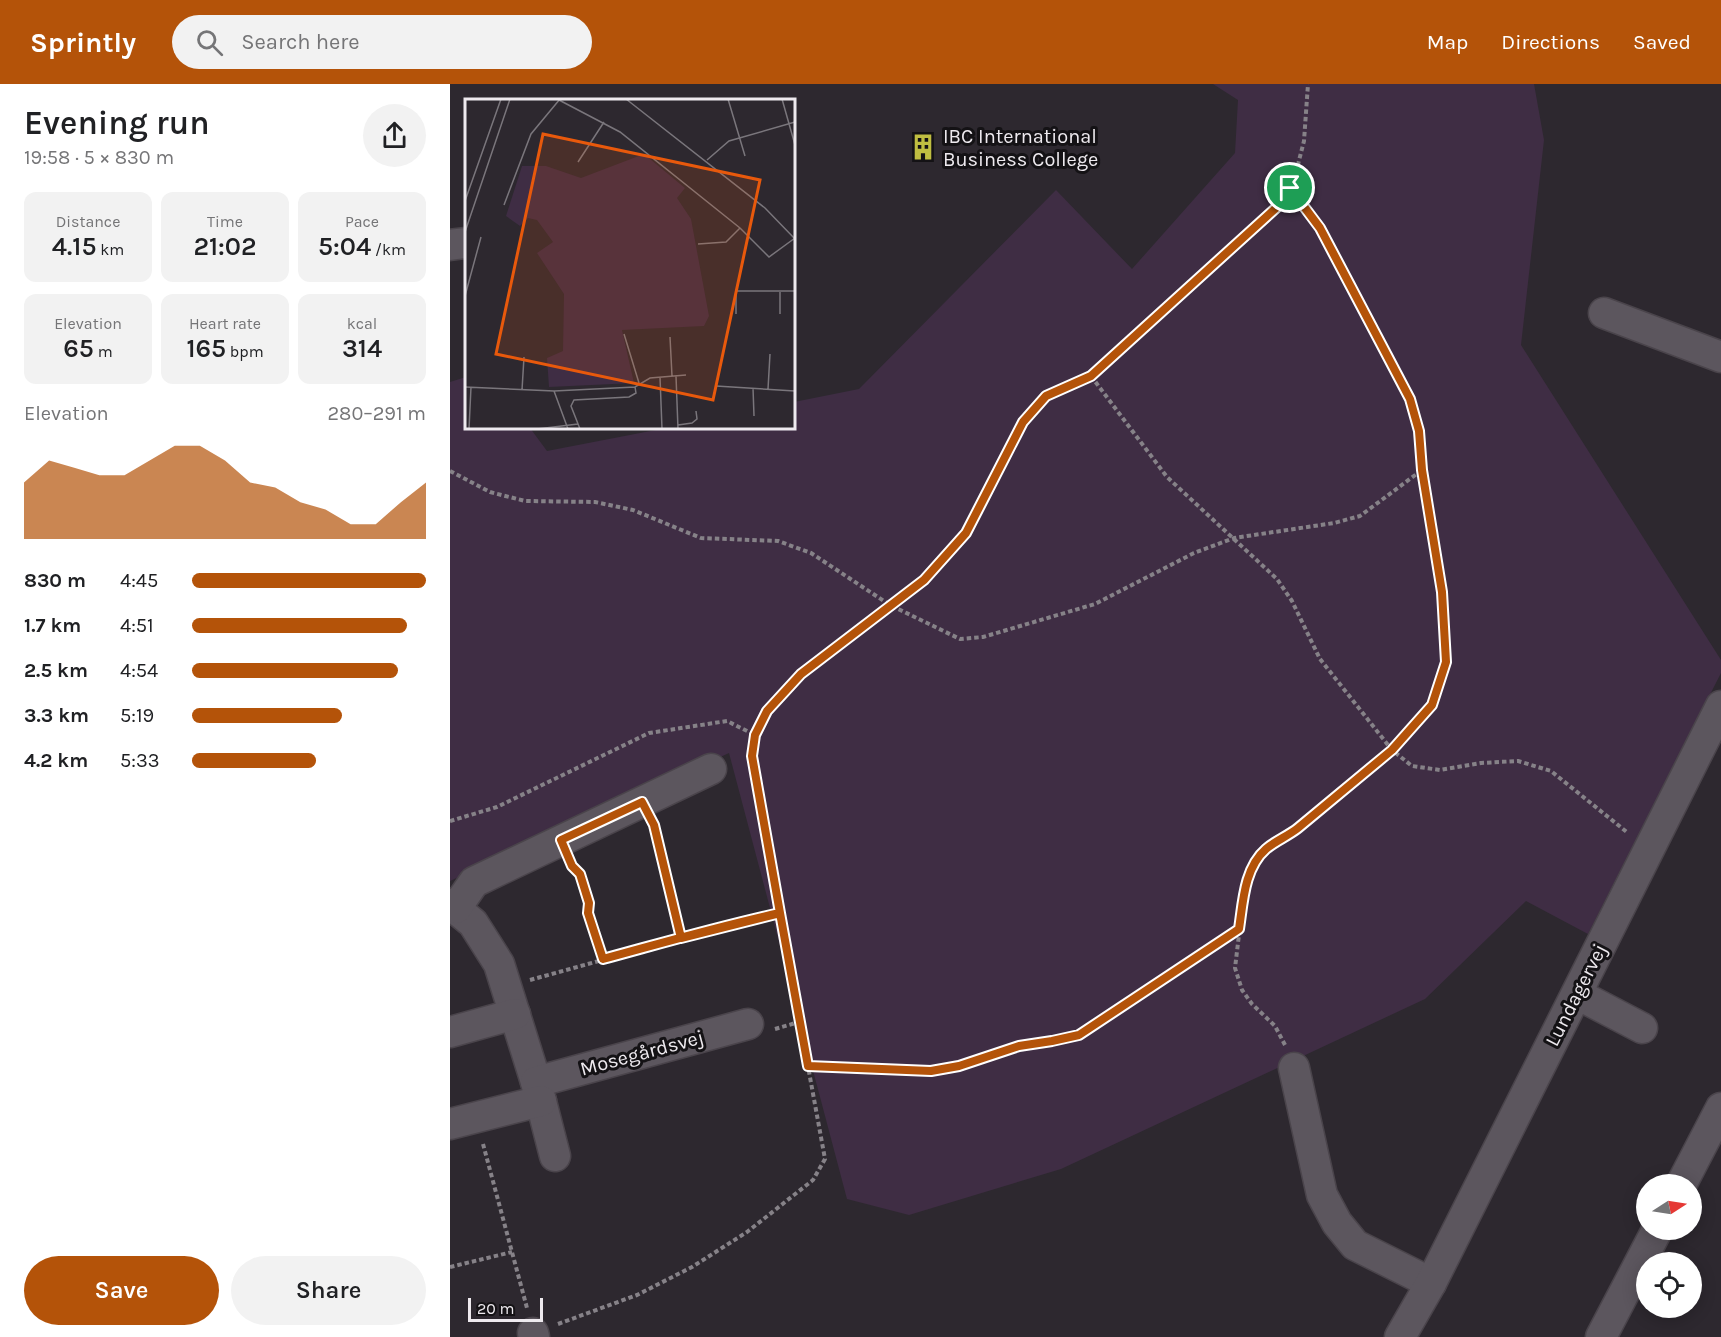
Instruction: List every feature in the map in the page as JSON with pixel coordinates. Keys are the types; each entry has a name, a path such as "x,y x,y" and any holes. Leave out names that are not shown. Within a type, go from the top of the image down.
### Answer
{"street":[{"path":"1604,313 1721,357"},
{"name":"Lundagervej","path":"1400,1337 1431,1283 1721,706"},
{"path":"555,1156 499,964 473,922 453,906 474,882 711,769"},
{"path":"1577,994 1642,1028"},
{"path":"450,1032 510,1000"},
{"name":"Mosegårdsvej","path":"463,1121 538,1092 748,1024"},
{"path":"1294,1068 1322,1195 1337,1223 1355,1245 1431,1283"},
{"path":"1687,1174 1721,1108"},
{"path":"1601,1337 1652,1240"}],"path":[{"path":"463,1121 512,1252 534,1335 637,1295 692,1267 747,1232 813,1180 825,1159 752,756 755,735 767,711 801,674 924,580 966,533 1023,422 1046,396 1091,376 1277,207 1293,184 1304,141 1308,84"},
{"path":"1290,188 1320,228 1410,399 1419,431 1422,470 1442,592 1446,662 1432,705 1392,750 1286,838 1267,848 1256,860 1244,893 1235,968 1242,990 1252,1004 1275,1026 1294,1068"},
{"path":"1091,376 1167,477 1278,579 1292,601 1320,659 1392,750 1412,766 1440,770 1481,763 1518,761 1551,771 1649,850"},
{"path":"450,471 490,492 525,501 595,502 633,510 701,538 778,541 811,553 890,605 960,639 983,637 1095,604 1194,553 1234,538 1334,523 1360,516 1422,470"},
{"path":"450,821 497,807 649,733 728,721 755,735"},
{"path":"642,802 654,825 681,938"},
{"path":"561,840 572,866 580,874 589,903 588,913 603,959"},
{"path":"510,1000 603,959 780,913"},
{"path":"808,1066 931,1071 959,1066 1019,1046 1079,1035 1239,929"},
{"path":"450,1268 512,1252"}],"shaded area":[{"path":"1213,84 1534,84 1544,140 1521,345 1721,660 1721,673 1588,934 1526,901 1425,999 1061,1169 909,1215 847,1199 729,753 450,881 450,382 465,377 465,429 531,429 547,451 661,429 795,429 795,402 859,389 1056,190 1132,269 1235,153 1238,100"}],"place":[{"name":"IBC International Business College","path":"923,147"}],"route":[{"path":"1290,188 1277,207 1091,376 1046,396 1023,422 966,533 924,580 801,674 767,711 755,735 752,756 780,913 603,959 588,913 589,903 580,874 572,866 561,840 642,802 654,825 681,938 780,913 808,1066 931,1071 959,1066 1019,1046 1079,1035 1239,929 1244,893 1256,860 1267,848 1286,838 1392,750 1432,705 1446,662 1442,592 1422,470 1419,431 1410,399 1320,228 1290,188"}]}
